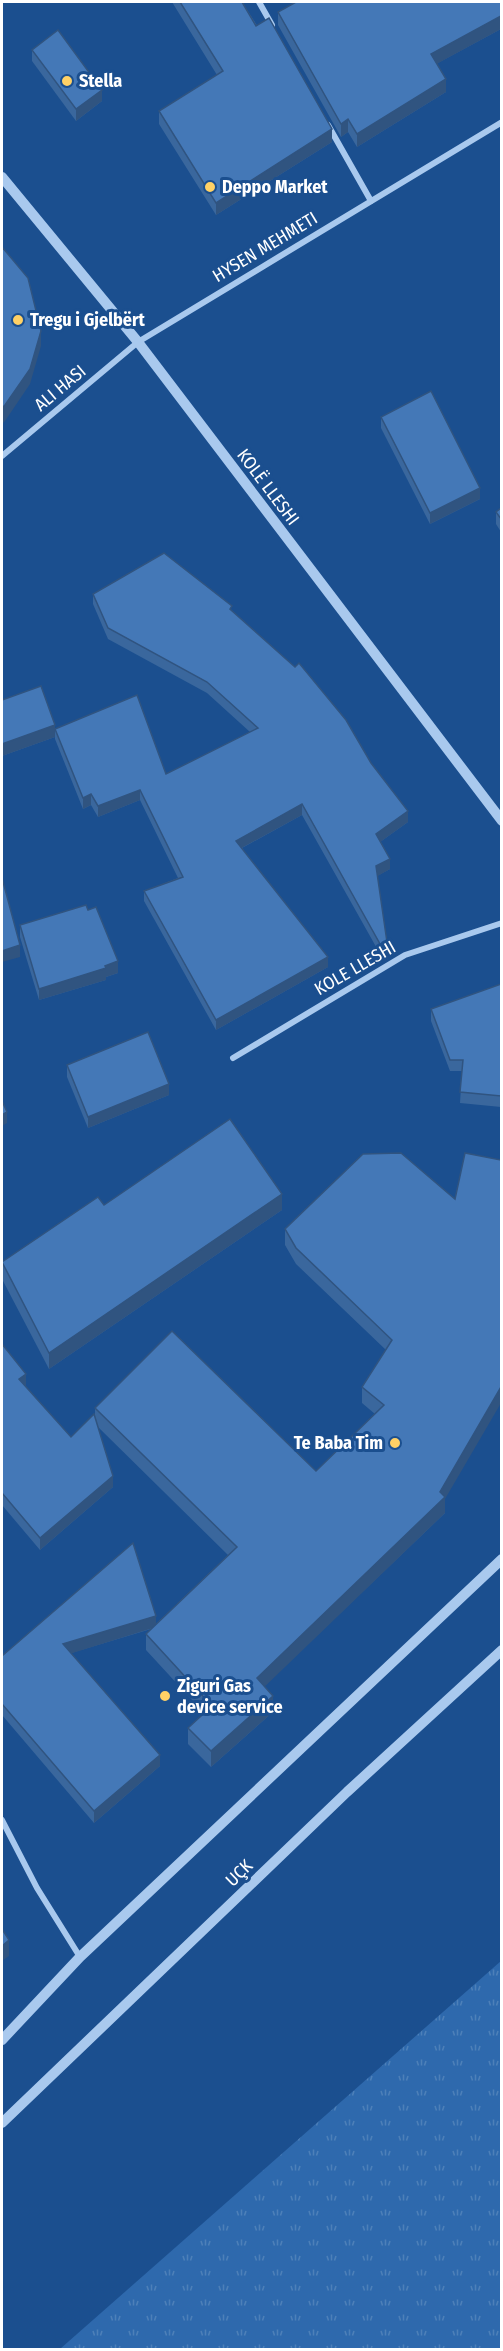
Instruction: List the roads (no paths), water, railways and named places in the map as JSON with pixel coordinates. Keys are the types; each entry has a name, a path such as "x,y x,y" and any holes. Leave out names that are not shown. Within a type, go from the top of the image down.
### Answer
{"street":[{"path":"259,2 275,32"},
{"path":"326,121 370,201"},
{"name":"HYSEN MEHMETI","path":"138,342 501,122"},
{"name":"KOLË LLESHI","path":"2,177 138,342 501,821"},
{"name":"ALI HASI","path":"2,456 138,342"},
{"name":"KOLE LLESHI","path":"233,1058 405,956 501,923"},
{"path":"2,2040 80,1957 501,1558"},
{"name":"UÇK","path":"2,2123 347,1792 501,1650"},
{"path":"2,1821 37,1888 80,1957"}],"place":[{"name":"Stella","path":"67,81"},
{"name":"Deppo Market","path":"210,187"},
{"name":"Tregu i Gjelbërt","path":"18,320"},
{"name":"Te Baba Tim","path":"395,1443"},
{"name":"Ziguri Gas device service","path":"165,1696"}]}
